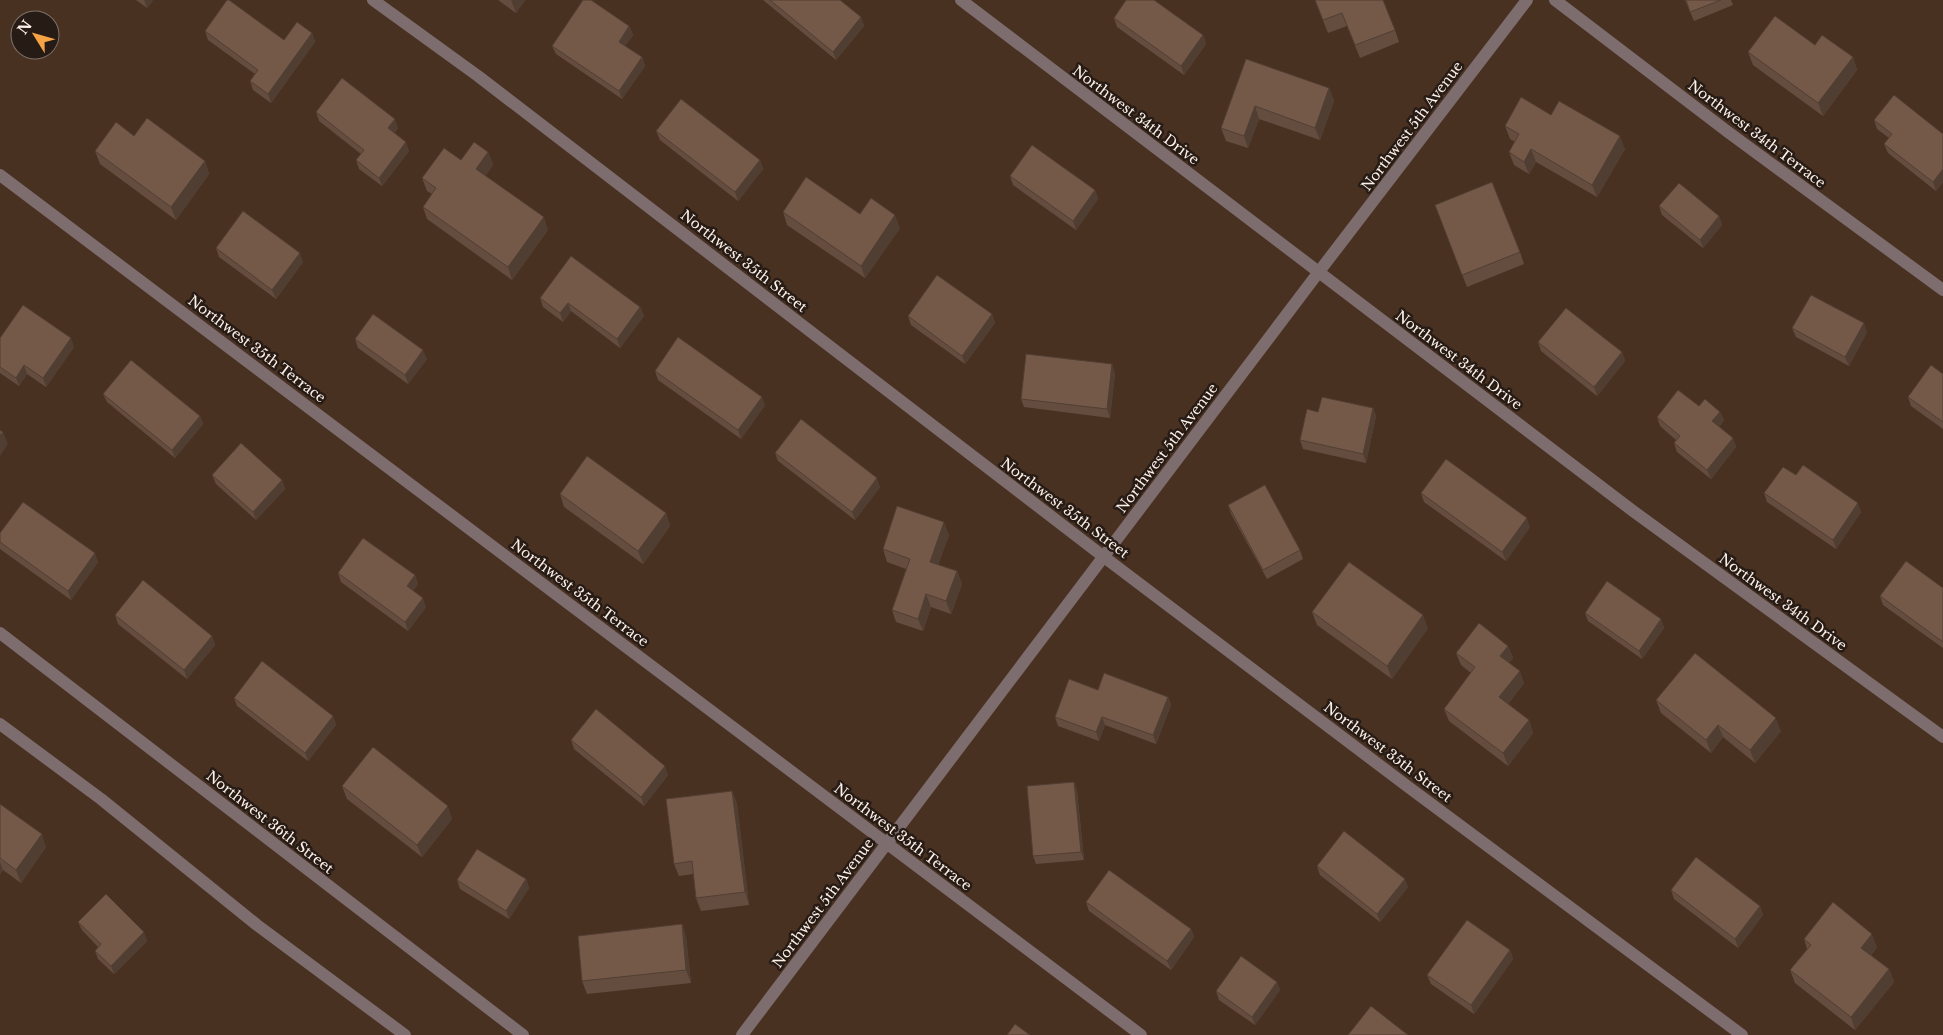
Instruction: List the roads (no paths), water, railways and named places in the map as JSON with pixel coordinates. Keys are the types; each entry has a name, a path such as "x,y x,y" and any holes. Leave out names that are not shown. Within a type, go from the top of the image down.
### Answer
{"street":[{"name":"Northwest 35th Street","path":"373,0 486,82 1104,557 1406,786 1742,1035"},
{"name":"Northwest 34th Drive","path":"961,0 1633,511 1943,737"},
{"name":"Northwest 5th Avenue","path":"742,1035 1318,273 1527,0"},
{"name":"Northwest 34th Terrace","path":"1555,0 1728,132 1943,290"},
{"name":"Northwest 35th Terrace","path":"0,175 1142,1035"},
{"name":"Northwest 36th Street","path":"0,634 523,1035"},
{"path":"0,724 101,799 258,925 405,1035"}]}
